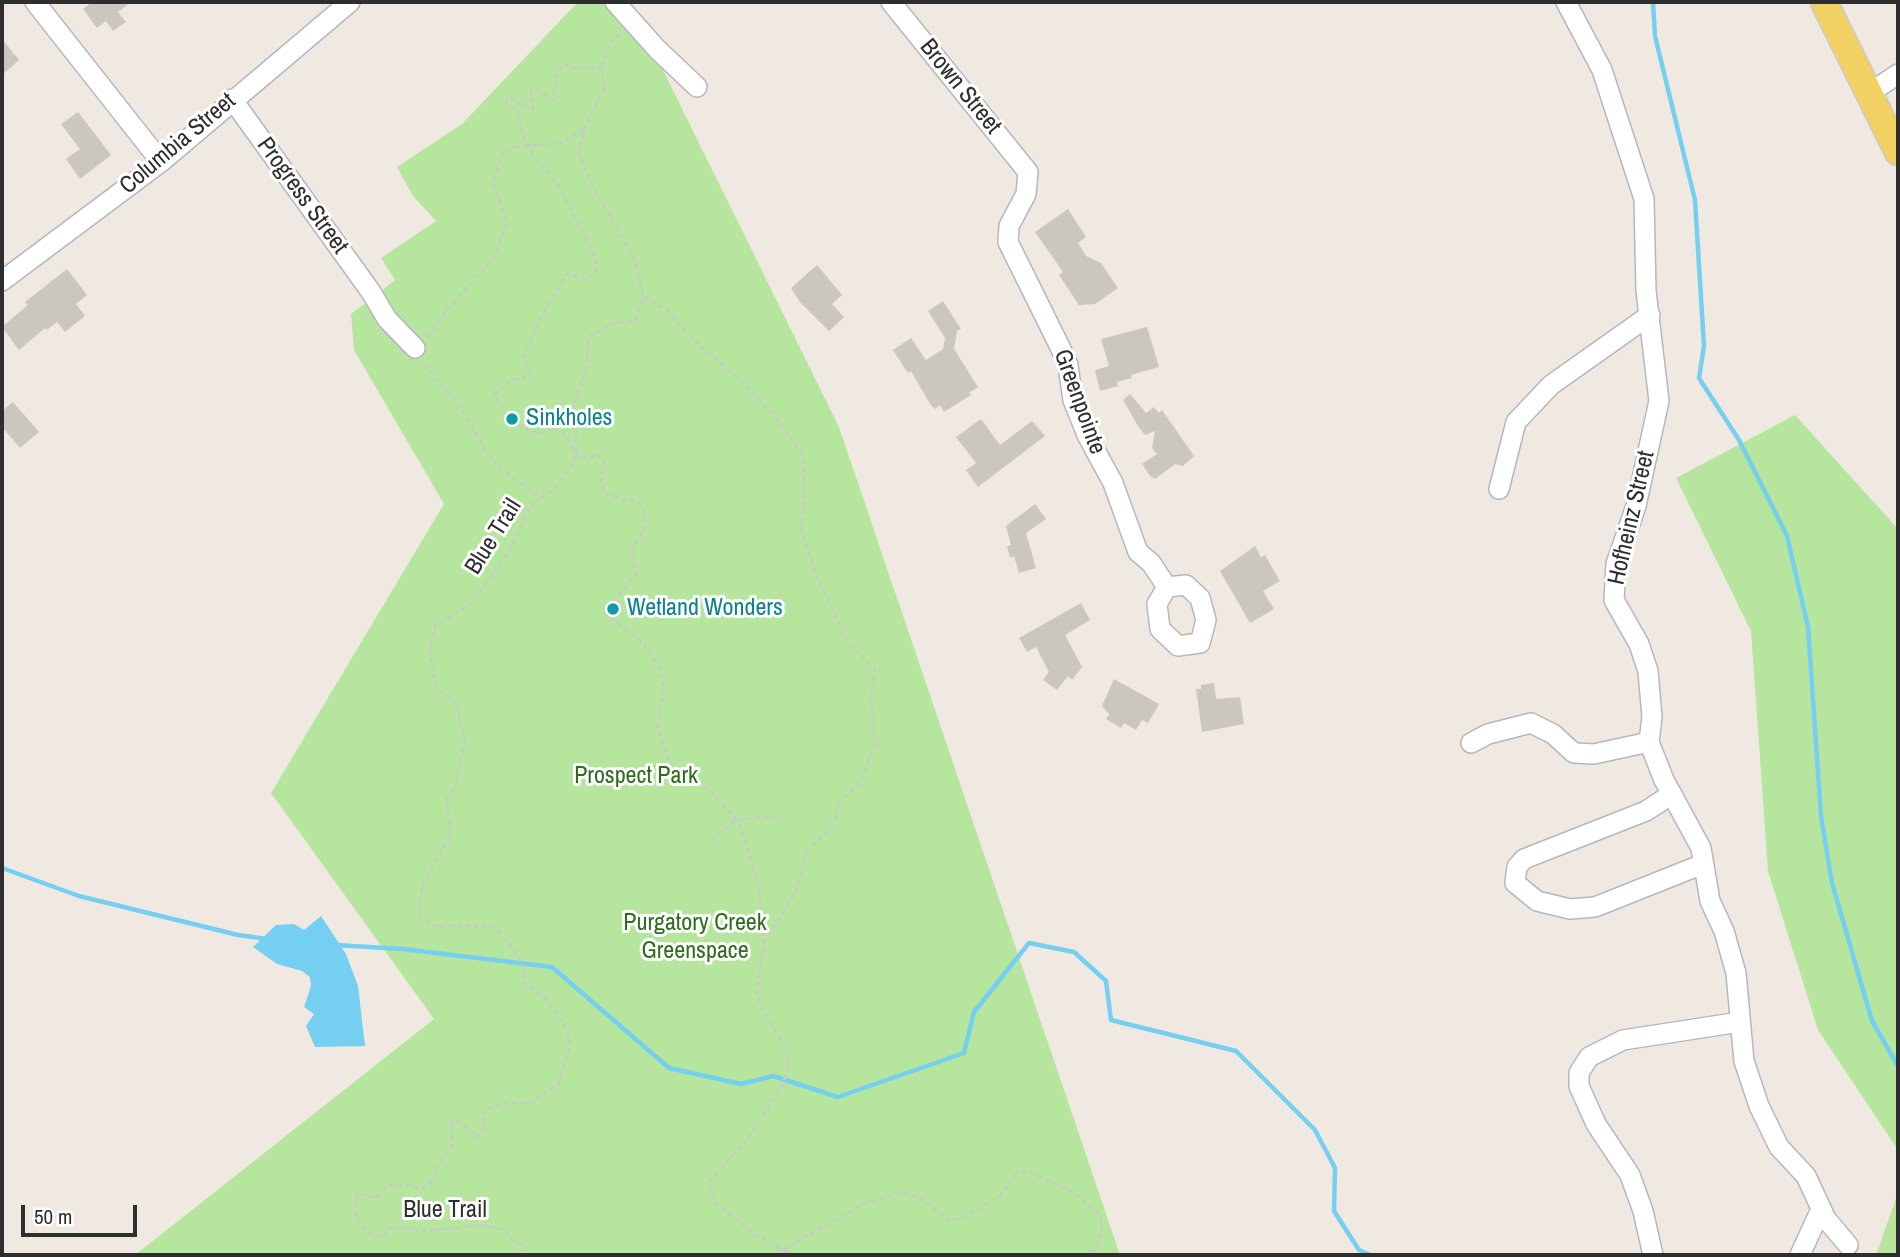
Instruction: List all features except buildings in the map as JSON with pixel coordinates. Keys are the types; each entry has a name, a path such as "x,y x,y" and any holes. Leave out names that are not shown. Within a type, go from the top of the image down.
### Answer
{"main road":[{"path":"1824,2 1871,92 1898,152"}],"street":[{"path":"35,2 161,162"},
{"path":"615,2 697,87"},
{"name":"Brown Street","path":"891,2 1028,172"},
{"name":"Hofheinz Street","path":"1566,2 1606,82 1644,199 1650,315 1659,401 1636,506 1616,564 1614,600 1639,644 1648,671 1652,717 1648,742 1701,848 1710,901 1724,931 1736,973 1744,1060 1759,1106 1779,1147 1806,1176 1821,1209 1848,1245"},
{"name":"Columbia Street","path":"2,281 161,162 339,5"},
{"path":"1871,92 1898,74"},
{"name":"Progress Street","path":"232,99 371,292 387,319 415,348"},
{"name":"Greenpointe","path":"1028,172 1026,194 1009,226 1008,242 1068,365 1073,400 1091,445 1114,484 1138,552 1151,563 1167,587"},
{"path":"1499,489 1516,422 1551,385 1650,315"},
{"path":"1471,743 1488,734 1531,723 1553,734 1574,753 1594,754 1648,742"},
{"path":"1672,794 1646,811 1524,859 1517,867 1515,883 1536,901 1570,909 1595,907 1703,864"},
{"path":"1653,1255 1630,1175 1596,1124 1579,1086 1578,1073 1589,1057 1623,1040 1740,1022"},
{"path":"1800,1255 1821,1209"}],"path":[{"path":"541,498 553,491 572,464 576,453 576,431 571,412 586,370 588,337 611,324 636,320 644,297 633,256 593,187 579,153 585,128 604,88 602,67 611,41 632,22"},
{"path":"602,67 581,69 563,64 557,75 552,100 537,90 531,90 533,110 508,97 506,102 517,111 528,146 559,186 596,258 597,270 588,279 567,274 545,310 524,356 529,376 511,380 494,395 516,425 540,434 558,426 576,453 589,459 597,454 604,461 601,482 604,492 622,500 636,501 644,509 646,527 631,552 636,575 605,613 643,644 660,668 664,691 657,725 671,768 712,793 736,820 759,889 764,942 757,993 760,1004 785,1047 789,1069 783,1085 747,1140 709,1184 714,1202 753,1233 790,1255"},
{"path":"415,348 434,331 439,318 493,259 507,224 493,183 494,170 502,153 514,147 561,143 585,128"},
{"path":"644,297 666,309 700,346 738,378 776,418 802,454 805,495 801,530 815,572 849,645 875,669 871,699 875,745 864,773 859,785 839,802 835,821 806,851 797,890 764,942"},
{"name":"Blue Trail","path":"415,348 419,359 433,370 466,415 487,453 502,470 541,498 530,506 511,549 479,593 468,606 435,625 429,652 436,689 454,701 465,739 455,789 446,799 451,835 422,886 420,916 434,926 494,926 505,937 525,972 524,982 545,998 568,1032 570,1047 558,1085 545,1095 519,1105 502,1103 483,1112 483,1130 478,1137 462,1124 451,1120 452,1146 438,1165 434,1178 423,1189 401,1184 387,1186 376,1198 357,1194 356,1219 368,1232 381,1238 390,1229 401,1227 424,1231 481,1225 505,1230 513,1240 524,1246 528,1255"},
{"path":"712,840 736,820 779,816"},
{"path":"774,1255 863,1204 891,1195 907,1193 919,1197 950,1221 961,1218 999,1197 1017,1173 1029,1172 1075,1193 1101,1216 1102,1233 1091,1255"}],"green space":[{"name":"Purgatory Creek Greenspace","path":"578,2 604,2 662,68 839,427 1120,1255 135,1255 434,1019 271,793 444,504 354,350 351,314 395,280 381,258 436,221 413,196 397,167 462,124"},
{"path":"1795,415 1898,529 1898,1150 1818,1030 1768,871 1751,631 1676,478"},
{"path":"1898,1193 1898,1255 1876,1255"}],"water":[{"path":"321,916 346,954 358,986 365,1046 315,1047 306,1026 314,1014 304,1007 311,986 310,977 302,971 277,964 253,947 276,925 294,924 304,930"}],"waterway":[{"path":"1653,2 1655,36 1695,200 1704,346 1699,378 1739,440 1787,536 1808,627 1821,816 1832,883 1872,1021 1898,1066"},
{"path":"2,868 79,896 238,935 267,939"},
{"path":"335,945 403,949 552,967 669,1068 741,1084 773,1076 838,1097 964,1053 974,1012 1029,943 1074,952 1106,981 1111,1020 1236,1051 1315,1130 1335,1168 1334,1211 1359,1250 1370,1255"}],"place":[{"name":"Sinkholes","path":"512,419"},
{"name":"Wetland Wonders","path":"613,609"}],"park label":[{"name":"Prospect Park","path":"636,777"}]}
